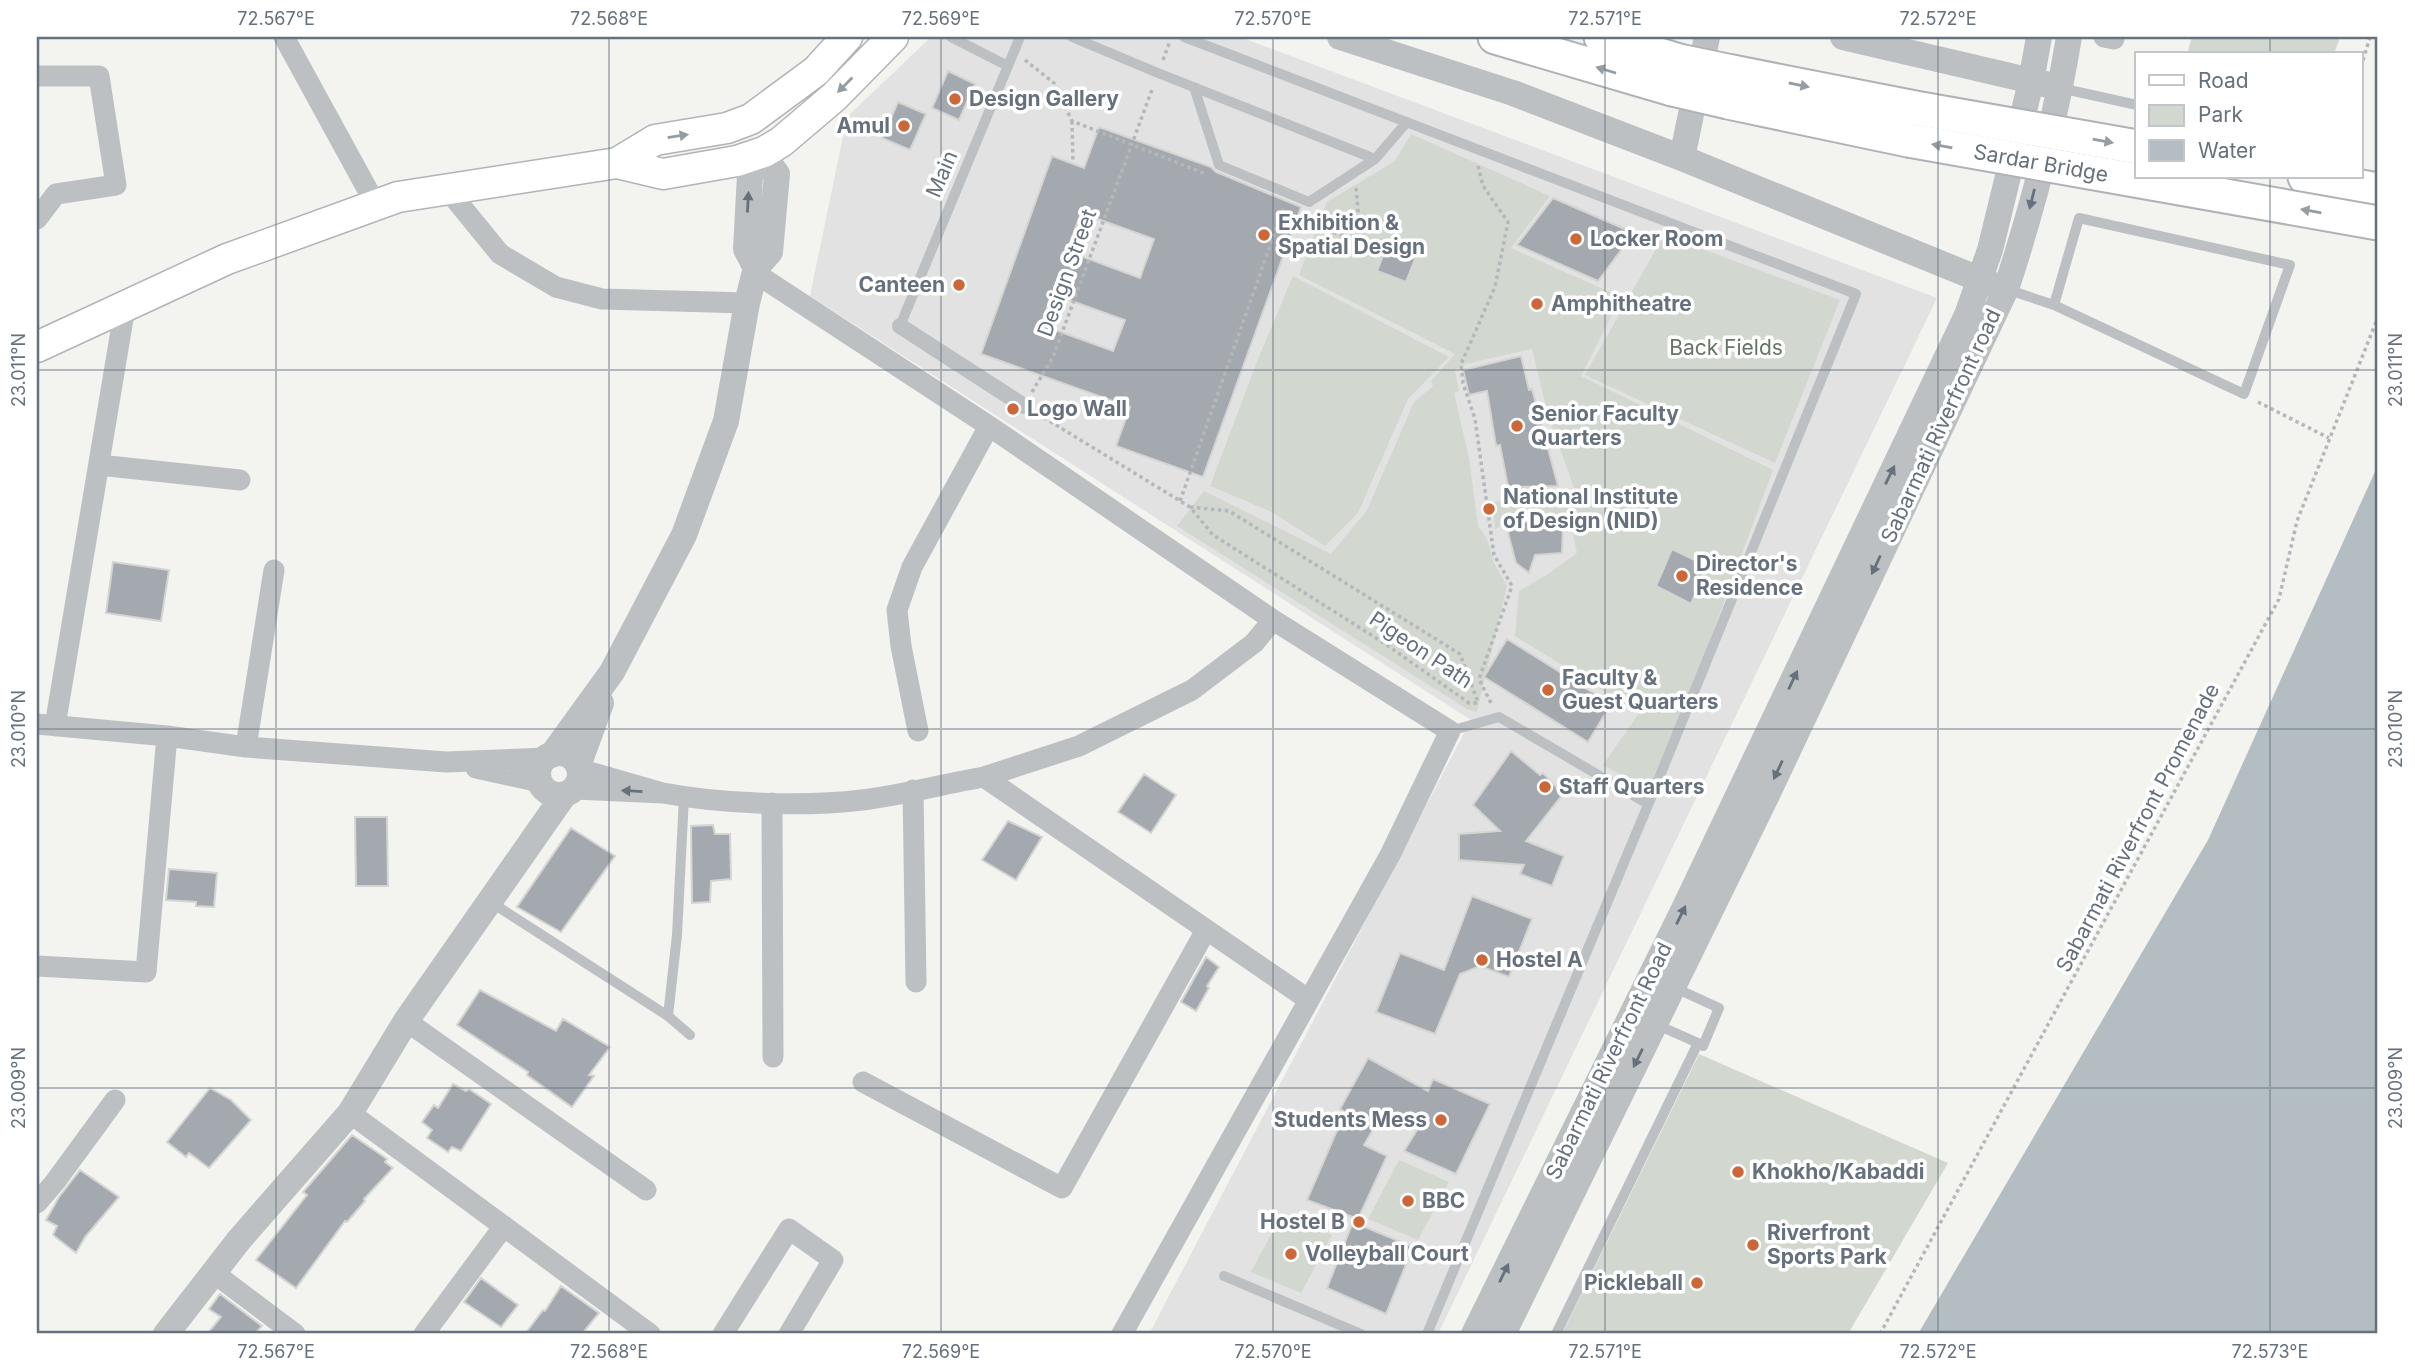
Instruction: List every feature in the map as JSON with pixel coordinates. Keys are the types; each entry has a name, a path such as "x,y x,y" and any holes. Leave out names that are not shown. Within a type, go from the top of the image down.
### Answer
{"main road":[{"path":"617,163 655,140 727,128 751,120 816,71 847,37"},
{"path":"37,347 227,259 398,197 617,163 663,174 764,154 834,97 893,37"},
{"path":"1495,37 1730,87"},
{"path":"1601,37 1675,75"},
{"name":"Sardar Bridge","path":"1730,87 1915,108 2135,147"},
{"name":"Sardar Bridge","path":"1730,87 1908,140 2378,223"},
{"path":"2311,178 2378,190"}],"street":[{"path":"284,37 376,205"},
{"path":"1340,37 1513,93 1682,158 1980,281 2006,289"},
{"path":"1682,158 1707,37"},
{"path":"1843,37 2060,88"},
{"name":"Sabarmati Riverfront road","path":"1754,792 1980,281 2031,82 2039,37"},
{"name":"Sabarmati Riverfront road","path":"1754,792 2006,289 2021,243 2070,37"},
{"path":"2104,37 2114,37"},
{"path":"37,76 99,76 116,185 56,194 37,219"},
{"path":"751,120 764,154 750,175 746,249 756,270 1273,620 1450,731 1390,855 1122,1334"},
{"path":"447,189 500,254 556,287 602,299 747,303"},
{"path":"166,1334 239,1240 350,1113 406,1021 495,892 560,775 684,536 726,421 747,303 756,270"},
{"path":"125,307 99,465 46,725 167,736 246,747 446,762 560,775 673,795 772,803 861,800 984,777 1079,746 1192,690 1254,643 1273,620"},
{"path":"900,326 1024,405"},
{"path":"918,731 901,646 897,610 912,567 989,426"},
{"path":"99,465 240,480"},
{"path":"246,747 274,570"},
{"path":"37,966 146,972 167,736"},
{"path":"984,777 1309,1000"},
{"path":"913,790 916,982"},
{"name":"Sabarmati Riverfront Road","path":"1503,1334 1672,987 1754,792"},
{"name":"Sabarmati Riverfront Road","path":"1474,1334 1754,792"},
{"path":"772,803 774,1057"},
{"path":"863,1082 1062,1188 1206,930"},
{"path":"406,1021 646,1190"},
{"path":"37,1203 115,1100"},
{"path":"350,1113 504,1226 641,1332"},
{"path":"424,1334 504,1226"},
{"path":"723,1334 789,1229 833,1260 789,1334"},
{"path":"214,1273 295,1334"}],"lane":[{"path":"951,37 1008,66"},
{"name":"Main","path":"900,326 1020,37"},
{"path":"1072,37 1375,159"},
{"path":"1184,37 1856,294 1648,804 1427,1334"},
{"path":"1194,87 1219,165 1309,202 1375,159 1407,122"},
{"path":"2060,88 2135,105"},
{"path":"2006,289 2054,305 2244,394 2290,265 2079,218 2054,305"},
{"path":"1450,731 1499,717 1648,804"},
{"path":"668,1016 677,935 673,795"},
{"path":"495,892 668,1016 690,1035"},
{"path":"1654,1024 1703,1046 1719,1008 1672,987"},
{"path":"1556,1334 1698,1043"},
{"path":"1224,1276 1361,1334"}],"path":[{"name":"Design Street","path":"1024,405 1053,358 1172,37"},
{"path":"2362,64 2370,37"},
{"path":"1014,51 1054,83 1072,121 1073,162"},
{"path":"1072,121 1208,175"},
{"path":"1473,148 1483,186 1508,222 1495,288 1461,363 1462,383 1475,419 1494,555 1512,586 1479,679 1491,704 1492,713"},
{"path":"1355,172 1361,243"},
{"path":"1180,501 1285,204"},
{"path":"1308,218 1330,232 1389,257"},
{"name":"Sabarmati Riverfront Promenade","path":"1880,1334 2279,599 2297,522 2378,317"},
{"path":"2244,394 2330,438"},
{"name":"Pigeon Path","path":"1024,405 1190,507 1213,535 1384,643 1469,703 1478,703 1460,654 1229,511 1190,507"}],"shaded area":[{"name":"National Institute of Design (NID)","path":"931,37 1240,37 1937,298 1438,1334 1149,1334 1471,720 810,296 847,117"}],"green space":[{"path":"2192,37 2340,37 2335,52 2188,52"},
{"path":"1411,134 1550,196 1511,248 1621,297 1581,376 1773,470 1653,793 1603,765 1639,713 1515,636 1519,591 1577,553 1569,516 1513,516 1495,530 1493,502 1528,499 1529,502 1575,491 1547,411 1532,349 1466,364 1455,370 1459,391 1454,393 1469,458 1478,526 1487,539 1494,563 1507,586 1477,712 1467,709 1177,526 1204,491 1331,554 1367,510 1414,402 1433,386 1431,381 1455,354 1299,275 1327,202 1395,161"},
{"name":"Back Fields","path":"1664,235 1840,300 1775,463 1585,375"},
{"path":"1293,276 1449,357 1408,399 1358,513 1325,546 1272,512 1210,486"},
{"name":"Riverfront Sports Park","path":"1699,1054 1948,1163 1848,1334 1562,1334"},
{"name":"BBC","path":"1399,1160 1449,1182 1418,1240 1368,1219"},
{"name":"Volleyball Court","path":"1282,1214 1332,1235 1301,1293 1251,1272"}],"water":[{"path":"2378,465 2378,1334 1918,1334 2208,840"}],"building":[{"name":"Design Gallery","path":"948,71 975,84 959,120 932,108"},
{"name":"Amul","path":"898,102 926,114 910,150 882,138"},
{"path":"1099,127 1211,167 1216,172 1301,207 1203,477 1116,446 1130,407 981,354 1052,156 1084,168","holes":["1081,213 1154,239 1140,278 1067,251","1052,294 1125,320 1113,351 1041,325"]},
{"name":"Locker Room","path":"1553,198 1634,233 1598,281 1517,245"},
{"path":"1386,248 1415,259 1406,282 1377,271"},
{"name":"Senior Faculty Quarters","path":"1521,356 1558,486 1508,487 1500,445 1496,446 1487,391 1469,395 1463,370"},
{"path":"1517,521 1563,526 1562,553 1535,555 1529,573 1516,563 1508,533"},
{"name":"Director's Residence","path":"1672,549 1707,566 1691,604 1656,586"},
{"path":"113,562 169,570 161,621 106,613"},
{"name":"Faculty & Guest Quarters","path":"1507,639 1611,704 1588,742 1484,677"},
{"path":"1511,751 1540,775 1543,773 1563,794 1526,841 1564,856 1552,886 1520,874 1524,865 1459,860 1459,834 1500,831 1473,805"},
{"path":"1144,774 1176,795 1151,833 1118,812"},
{"path":"355,817 387,817 388,886 356,886"},
{"path":"1008,821 1042,837 1016,880 982,860"},
{"path":"713,825 715,834 730,834 731,879 711,881 710,902 692,903 691,826"},
{"path":"571,828 615,856 561,932 517,907"},
{"path":"169,869 217,873 214,907 196,906 196,902 166,900"},
{"name":"Hostel A","path":"1472,896 1532,919 1509,977 1480,966 1460,974 1435,1034 1376,1012 1400,953 1444,970"},
{"path":"1206,957 1219,967 1196,1011 1181,1002"},
{"path":"480,990 556,1031 563,1019 610,1047 589,1075 594,1076 572,1107 527,1075 528,1072 457,1025"},
{"name":"Students Mess","path":"1368,1058 1428,1091 1433,1079 1490,1104 1456,1174 1404,1151 1417,1130 1384,1111 1364,1145 1387,1156 1358,1219 1307,1200 1345,1112 1340,1109"},
{"path":"453,1084 466,1091 469,1089 491,1104 461,1151 452,1147 448,1152 427,1138 432,1130 422,1122 434,1105 438,1108"},
{"path":"210,1088 231,1100 251,1120 209,1168 189,1153 186,1157 167,1142"},
{"path":"352,1135 387,1159 385,1162 393,1168 347,1222 345,1221 296,1288 256,1260 307,1195 303,1192"},
{"path":"80,1170 119,1197 85,1237 76,1253 53,1235 57,1226 46,1220 59,1197"},
{"path":"1353,1222 1413,1247 1386,1314 1327,1288"},
{"path":"481,1278 518,1305 501,1327 464,1302"},
{"path":"561,1286 599,1313 582,1334 525,1334 543,1310 545,1311"},
{"path":"220,1294 262,1326 255,1334 207,1334 221,1317 209,1309"}],"place":[{"name":"Design Gallery","path":"955,99"},
{"name":"Amul","path":"904,126"},
{"name":"Exhibition & Spatial Design","path":"1264,235"},
{"name":"Locker Room","path":"1576,239"},
{"name":"Canteen","path":"959,285"},
{"name":"Amphitheatre","path":"1537,304"},
{"name":"Logo Wall","path":"1013,409"},
{"name":"Senior Faculty Quarters","path":"1517,426"},
{"name":"National Institute of Design (NID)","path":"1489,509"},
{"name":"Director's Residence","path":"1682,576"},
{"name":"Faculty & Guest Quarters","path":"1548,690"},
{"name":"Staff Quarters","path":"1545,787"},
{"name":"Hostel A","path":"1482,960"},
{"name":"Students Mess","path":"1441,1120"},
{"name":"Khokho/Kabaddi","path":"1738,1172"},
{"name":"BBC","path":"1408,1201"},
{"name":"Hostel B","path":"1359,1222"},
{"name":"Riverfront Sports Park","path":"1753,1245"},
{"name":"Volleyball Court","path":"1291,1254"},
{"name":"Pickleball","path":"1697,1283"}]}
